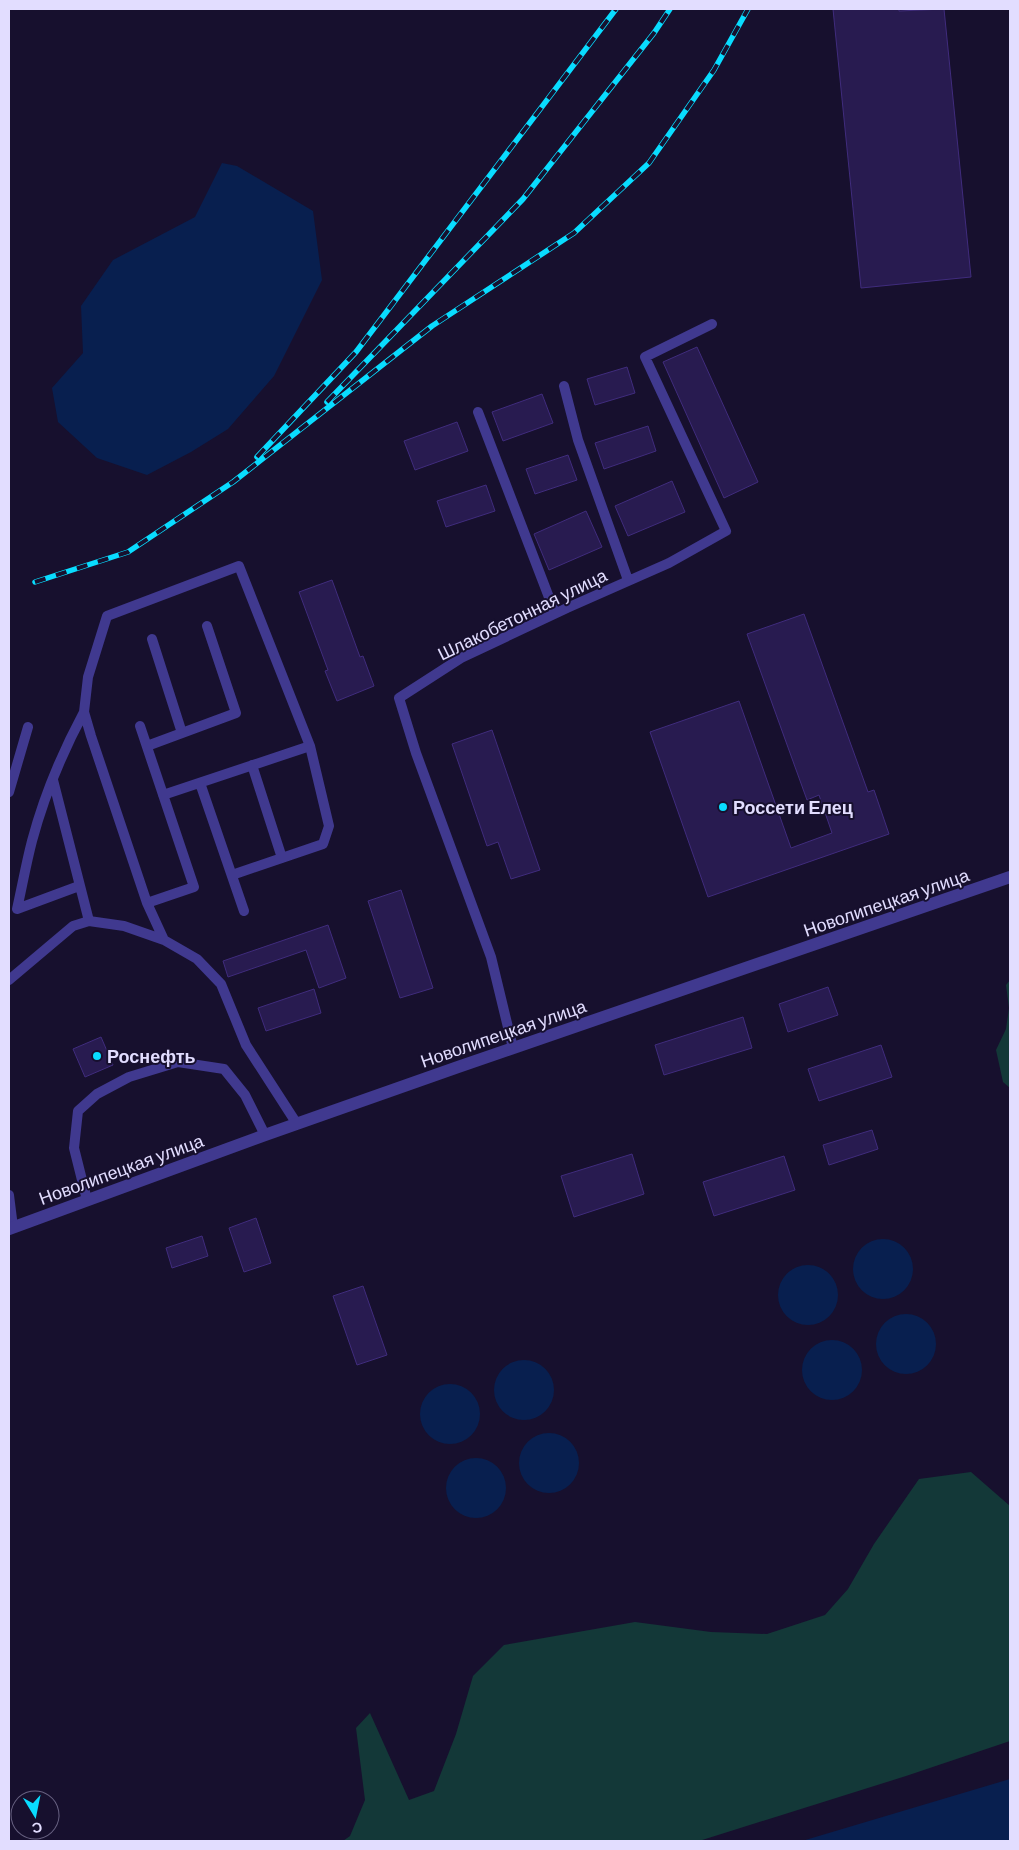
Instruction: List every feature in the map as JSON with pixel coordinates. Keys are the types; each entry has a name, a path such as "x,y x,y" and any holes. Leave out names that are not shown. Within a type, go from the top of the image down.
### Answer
{"street":[{"name":"Новолипецкая улица","path":"11,1228 265,1135 1010,877"}],"lane":[{"name":"Шлакобетонная улица","path":"513,1048 492,957 416,753 399,698 461,658 555,613 668,563 726,531 645,358 712,324"},
{"path":"564,386 578,440 628,580"},
{"path":"478,412 555,613"},
{"path":"80,886 17,909 32,841 53,779 68,741 84,712 88,677 107,616 239,566 310,746 328,826 323,844 232,875"},
{"path":"147,746 236,713 207,626"},
{"path":"152,639 182,733"},
{"path":"84,712 147,903 164,940"},
{"path":"140,726 194,887 147,903"},
{"path":"9,792 28,727"},
{"path":"163,795 310,746"},
{"path":"252,765 282,858"},
{"path":"53,779 89,921"},
{"path":"200,783 244,911"},
{"path":"9,980 73,926 89,921 124,926 164,940 197,959 221,984 246,1045 298,1124"},
{"path":"87,1200 74,1148 78,1111 97,1094 129,1077 178,1062 224,1069 245,1095 265,1135"},
{"path":"9,1195 11,1228"}],"green space":[{"path":"1010,980 1010,1088 1003,1082 996,1050 1006,1029 1009,1008 1006,985"},
{"path":"971,1472 1010,1506 1010,1741 699,1841 343,1841 350,1836 365,1800 356,1728 370,1713 409,1800 434,1791 456,1734 473,1676 504,1645 635,1622 711,1632 767,1634 825,1615 848,1589 874,1544 919,1479"}],"water":[{"path":"222,163 237,166 313,211 322,280 274,376 228,429 191,452 147,475 97,458 58,422 52,388 83,353 81,306 113,260 195,217"},
{"path":"883,1239 900,1244 908,1252 913,1269 908,1286 900,1294 883,1299 866,1294 858,1286 853,1269 858,1252 866,1244"},
{"path":"808,1265 825,1270 833,1278 838,1295 833,1312 825,1320 808,1325 791,1320 783,1312 778,1295 783,1278 791,1270"},
{"path":"906,1314 923,1319 931,1327 936,1344 931,1361 923,1369 906,1374 889,1369 881,1361 876,1344 881,1327 889,1319"},
{"path":"832,1340 849,1345 857,1353 862,1370 857,1387 849,1395 832,1400 815,1395 807,1387 802,1370 807,1353 815,1345"},
{"path":"524,1360 541,1365 549,1373 554,1390 549,1407 541,1415 524,1420 507,1415 499,1407 494,1390 499,1373 507,1365"},
{"path":"450,1384 467,1389 475,1397 480,1414 475,1431 467,1439 450,1444 433,1439 425,1431 420,1414 425,1397 433,1389"},
{"path":"549,1433 566,1438 574,1446 579,1463 574,1480 566,1488 549,1493 532,1488 524,1480 519,1463 524,1446 532,1438"},
{"path":"476,1458 493,1463 501,1471 506,1488 501,1505 493,1513 476,1518 459,1513 451,1505 446,1488 451,1471 459,1463"},
{"path":"1010,1779 1010,1841 802,1841"}],"building":[{"path":"833,9 899,9 899,11 944,9 971,277 861,288"},
{"path":"697,347 758,482 724,498 663,362"},
{"path":"627,367 635,393 595,405 587,379"},
{"path":"542,394 553,423 503,441 492,412"},
{"path":"457,422 468,451 415,470 404,441"},
{"path":"648,426 656,451 604,469 595,443"},
{"path":"568,455 577,480 535,494 526,469"},
{"path":"672,481 685,512 628,536 615,506"},
{"path":"486,485 495,511 446,527 437,501"},
{"path":"586,511 602,547 549,570 534,534"},
{"path":"332,580 360,657 363,656 374,686 337,701 325,671 328,670 299,592"},
{"path":"804,614 868,792 874,790 889,834 708,897 650,732 739,701 791,848 832,833 819,795 807,800 747,634"},
{"path":"492,730 540,870 511,879 498,842 487,846 452,744"},
{"path":"401,890 433,988 400,998 368,901"},
{"path":"328,925 346,978 319,988 306,950 228,977 223,961"},
{"path":"828,987 838,1015 788,1032 779,1004"},
{"path":"314,989 321,1013 266,1031 258,1008"},
{"path":"743,1017 752,1048 664,1075 655,1045"},
{"path":"101,1037 113,1065 85,1077 73,1049"},
{"path":"881,1045 892,1077 819,1101 808,1069"},
{"path":"872,1130 878,1149 829,1165 823,1145"},
{"path":"632,1154 644,1194 574,1217 561,1176"},
{"path":"784,1156 795,1190 714,1216 703,1182"},
{"path":"256,1218 271,1263 244,1272 229,1228"},
{"path":"202,1236 208,1256 172,1268 166,1248"},
{"path":"363,1286 387,1355 357,1365 333,1296"}],"railway":[{"path":"257,457 356,352 616,9"},
{"path":"327,402 523,199 654,33 670,9"},
{"path":"35,582 128,552 233,482 432,326 574,233 649,163 714,70 748,9"}],"place":[{"name":"Россети Елец","path":"723,807"},
{"name":"Роснефть","path":"97,1056"}]}
